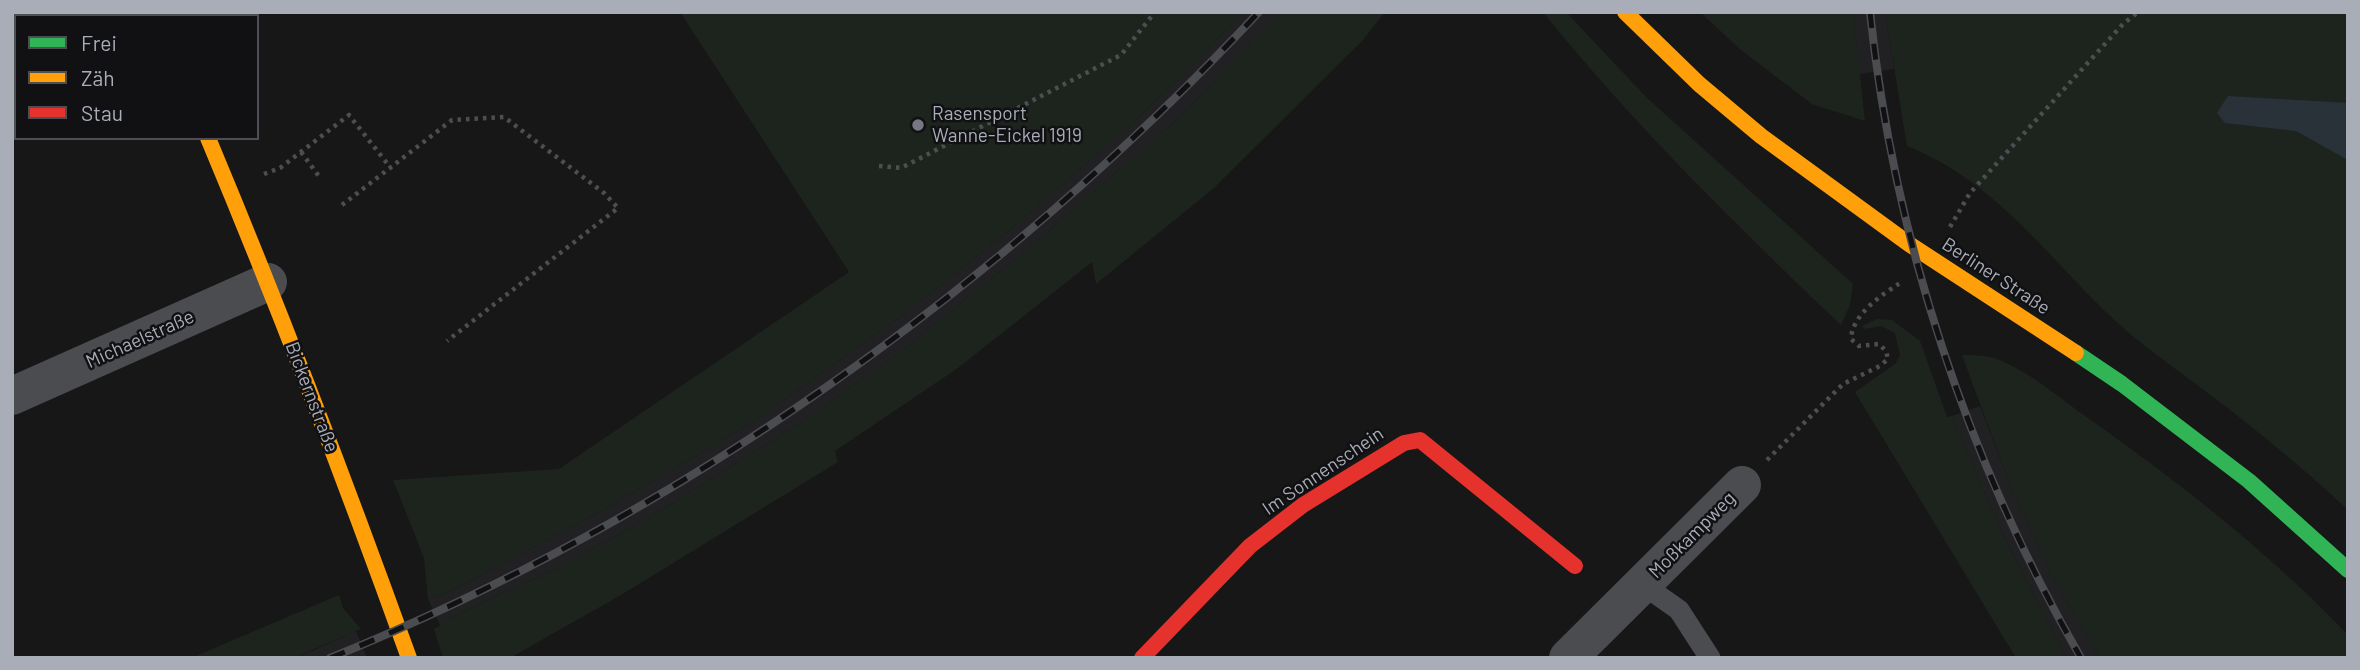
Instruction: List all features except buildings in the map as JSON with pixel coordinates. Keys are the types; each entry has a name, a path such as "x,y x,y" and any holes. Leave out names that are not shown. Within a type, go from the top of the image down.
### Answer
{"street":[{"name":"Berliner Straße","path":"1625,12 1699,84 1761,136 1934,261 2122,384 2249,481 2348,570"},
{"name":"Bickernstraße","path":"209,140 268,282 409,658"},
{"name":"Michaelstraße","path":"12,396 268,282"},
{"name":"Im Sonnenschein","path":"1142,658 1251,546 1303,505 1404,443 1420,440 1575,566"},
{"name":"Moßkampweg","path":"1568,658 1742,485"}],"lane":[{"name":"Moßkampweg","path":"1642,584 1679,610 1710,658"}],"path":[{"path":"879,166 901,168 1121,55 1155,12"},
{"path":"1970,193 2123,24 2138,12"},
{"path":"230,188 280,168 349,115 390,167"},
{"path":"342,205 452,120 504,117 604,193 618,208 447,341"},
{"path":"301,152 321,178"},
{"path":"1742,485 1843,384 1880,366 1888,359 1886,351 1879,344 1859,346 1851,339 1852,329 1877,298 1934,261"}],"shaded area":[{"path":"680,12 1242,12 1200,58 1127,128 1010,230 903,315 753,422 602,511 445,594 428,599 424,558 393,480 559,469 849,272"},
{"path":"1242,12 1279,12 1181,116 1029,248 903,350 802,422 660,511 562,566 439,623 428,599 445,594 602,511 753,422 903,315 1010,230 1127,128 1200,58"},
{"path":"1279,12 1385,12 1362,41 1214,188 1096,284 1092,262 958,368 835,451 838,462 621,595 510,658 443,658 434,629 440,626 439,623 562,566 660,511 802,422 903,350 1029,248 1181,116"},
{"path":"1543,12 1566,12 1646,97 1853,284 1850,305 1841,325 1649,134"},
{"path":"1700,12 1853,12 1865,121 1812,104 1741,50"},
{"path":"1853,12 1885,12 1894,69 1859,74"},
{"path":"1885,12 2348,12 2348,510 2267,439 2129,333 2000,205 1941,163 1907,146"},
{"path":"2228,96 2348,103 2348,160 2296,131 2225,123 2217,113"},
{"path":"1877,319 1892,320 1920,341 1947,417 1952,416 2003,535 2067,658 2016,658 1855,392 1895,364 1900,355 1895,333 1881,326 1865,329 1862,326"},
{"path":"1962,355 1994,358 2031,377 2190,494 2256,547 2348,635 2348,658 2099,658 2052,576 2010,485"},
{"path":"1980,406 2010,485 2052,576 2099,658 2067,658 2003,535 1952,416"},
{"path":"339,595 343,608 361,629 294,658 191,658"},
{"path":"356,631 367,658 294,658 312,651"}],"railway":[{"path":"330,658 460,601 587,536 710,464 829,385 944,300 1055,209 1160,113 1259,12"},
{"path":"1870,12 1881,97 1897,181 1917,264 1942,346 1970,426 2003,505 2040,583 2081,658"}],"traffic: fast":[{"path":"2076,353 2122,384 2249,481 2348,570"}],"traffic: slow":[{"path":"1625,12 1699,84 1761,136 1909,244 2076,353"},
{"path":"209,140 312,397 409,658"}],"traffic: jam":[{"path":"1142,658 1250,546 1303,505 1404,443 1420,440 1575,566"}],"place":[{"name":"Rasensport Wanne-Eickel 1919","path":"918,125"}]}
